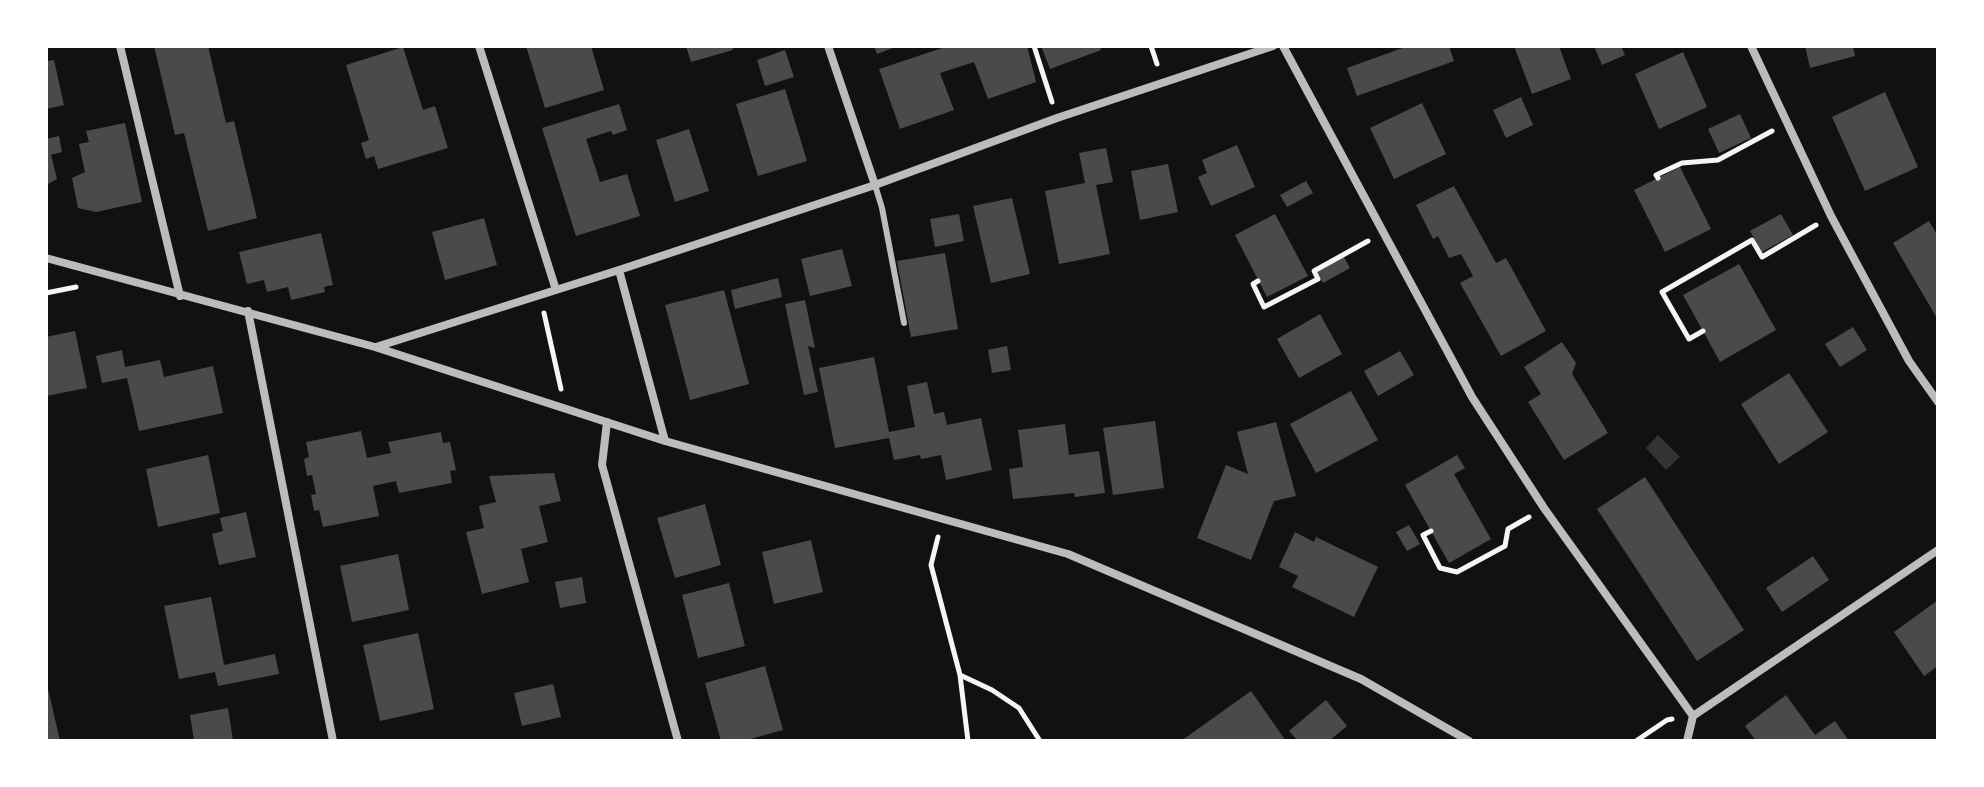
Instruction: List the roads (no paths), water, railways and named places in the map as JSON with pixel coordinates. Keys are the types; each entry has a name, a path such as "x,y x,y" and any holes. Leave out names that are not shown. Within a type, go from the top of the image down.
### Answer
{"street":[{"path":"120,46 180,296"},
{"path":"479,46 556,290"},
{"path":"828,46 875,185"},
{"path":"375,347 875,185 1057,118 1273,46"},
{"path":"1283,46 1472,397 1544,508 1693,716"},
{"path":"1751,46 1831,216 1909,361 1938,402"},
{"path":"46,258 375,347 665,441 1082,560 1361,679 1469,741"},
{"path":"619,270 665,441"},
{"path":"248,311 333,741"},
{"path":"607,422 602,465 678,741"},
{"path":"1687,741 1693,716 1938,550"}],"lane":[{"path":"875,185 904,323"}]}
